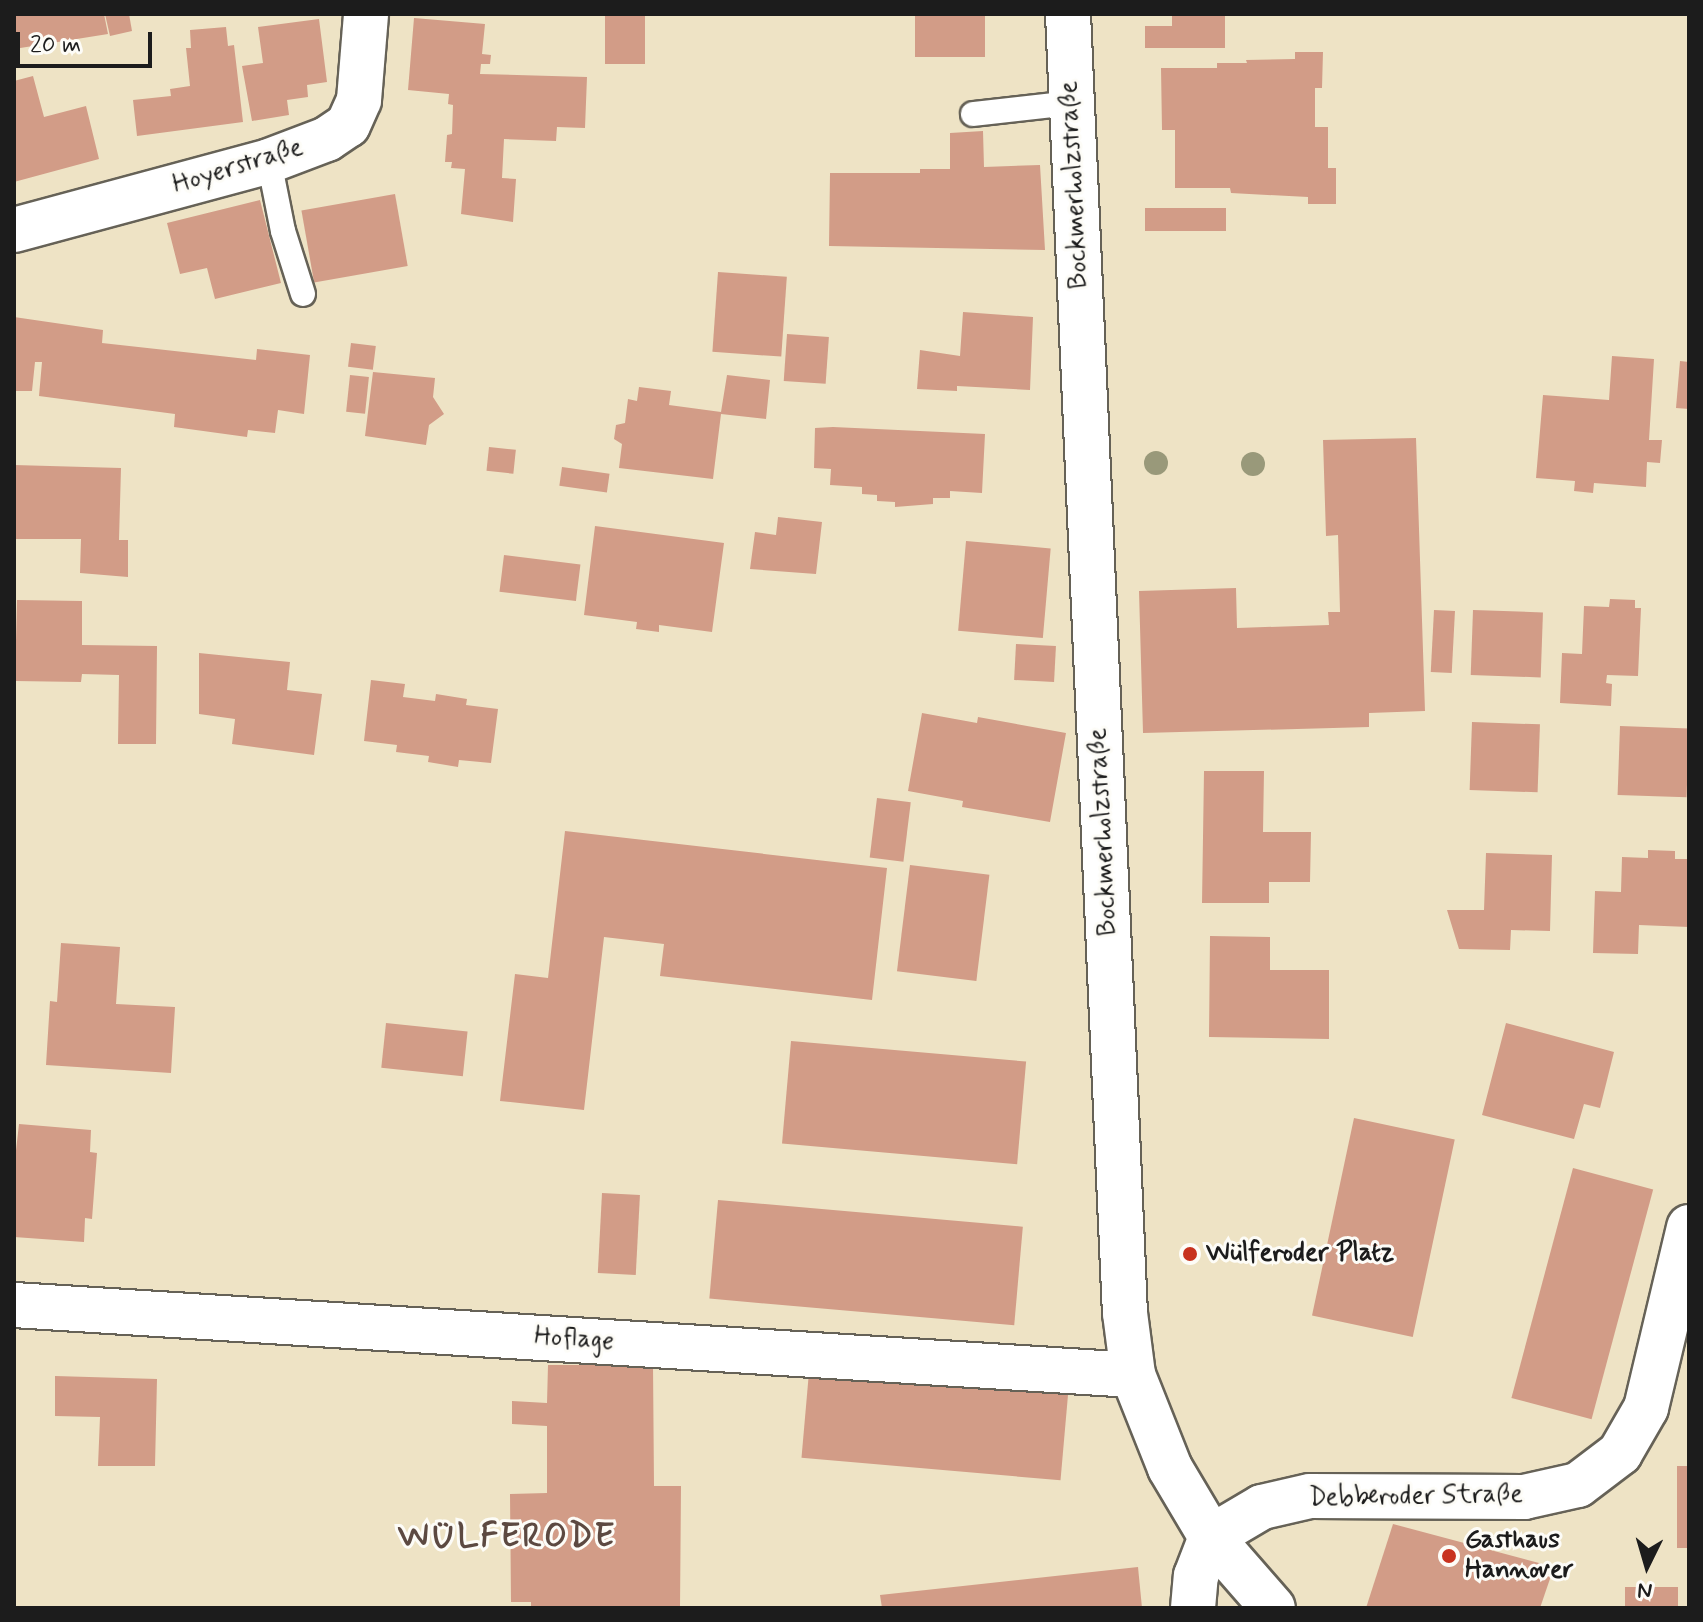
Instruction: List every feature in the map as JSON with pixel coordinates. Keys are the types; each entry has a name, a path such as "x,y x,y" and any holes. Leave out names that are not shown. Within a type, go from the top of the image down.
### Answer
{"street":[{"name":"Hoyerstraße","path":"14,230 269,161 327,139 348,125 359,100 366,14"},
{"name":"Bockmerholzstraße","path":"1068,14 1125,1313 1133,1375 1170,1468 1211,1537 1273,1608"},
{"name":"Debberoder Straße","path":"1211,1537 1262,1507 1310,1496 1524,1497 1578,1485 1620,1453 1646,1408 1689,1227"},
{"name":"Hoflage","path":"14,1305 1133,1375"},
{"path":"1193,1608 1196,1576 1211,1537"}],"lane":[{"path":"973,114 1071,103"},
{"path":"269,161 283,231 303,294"}],"building":[{"path":"14,14 104,14 108,34 14,49"},
{"path":"105,14 129,14 132,31 110,36"},
{"path":"605,14 645,14 645,64 605,64"},
{"path":"915,14 985,14 985,57 915,57"},
{"path":"1172,14 1225,14 1225,48 1145,48 1145,26 1172,26"},
{"path":"414,18 485,24 482,54 491,55 490,64 481,64 480,74 587,77 585,128 557,127 556,141 504,139 502,178 516,179 513,222 461,214 465,169 451,168 452,162 445,162 447,135 452,134 453,105 448,104 449,94 408,90"},
{"path":"319,19 327,82 307,85 308,97 287,100 289,115 252,121 242,66 263,63 258,27"},
{"path":"226,27 228,46 234,45 243,122 137,136 133,100 171,96 170,89 190,86 186,48 191,48 190,30"},
{"path":"1295,52 1323,52 1322,88 1315,88 1315,127 1328,127 1328,168 1336,168 1336,204 1308,204 1308,197 1231,193 1230,188 1175,188 1175,130 1162,130 1161,68 1217,68 1217,63 1295,59"},
{"path":"33,76 44,117 86,106 99,159 14,182 14,81"},
{"path":"983,131 984,167 1040,165 1045,250 829,246 830,173 920,173 920,169 950,169 950,133"},
{"path":"395,194 408,266 314,282 301,210"},
{"path":"260,200 281,283 215,299 207,268 180,274 167,223"},
{"path":"1145,208 1226,208 1226,231 1145,231"},
{"path":"718,272 787,277 781,357 712,352"},
{"path":"963,312 1033,317 1030,390 957,386 957,391 917,389 920,350 960,356"},
{"path":"14,317 103,330 102,343 256,360 257,349 310,355 304,414 278,410 275,433 248,430 247,437 174,427 175,414 39,396 42,362 35,362 32,391 14,391"},
{"path":"787,334 829,337 826,384 784,381"},
{"path":"351,343 376,346 373,370 348,367"},
{"path":"1612,356 1654,359 1649,440 1662,440 1660,463 1647,462 1646,487 1594,483 1593,493 1574,491 1575,481 1536,478 1543,395 1609,400"},
{"path":"1680,361 1689,362 1689,409 1676,408"},
{"path":"373,372 435,378 433,397 444,414 429,425 426,445 365,436"},
{"path":"350,375 369,377 365,414 346,412"},
{"path":"727,375 770,380 766,419 721,414 713,479 619,468 622,444 614,439 616,425 625,423 628,399 637,401 639,387 671,391 669,405 721,412"},
{"path":"815,428 985,434 982,493 950,491 950,498 933,498 933,504 895,507 895,502 877,501 877,495 862,494 862,487 830,485 831,469 814,468"},
{"path":"1416,438 1425,711 1369,713 1369,727 1143,733 1139,591 1236,588 1237,628 1329,625 1328,612 1340,612 1338,535 1326,536 1323,440"},
{"path":"489,447 516,450 513,474 486,471"},
{"path":"14,465 121,468 119,540 128,540 128,577 80,573 81,539 14,539"},
{"path":"562,467 610,474 607,492 559,486"},
{"path":"778,517 822,522 816,574 750,569 755,532 776,535"},
{"path":"595,526 724,543 712,632 659,625 659,632 636,629 637,622 584,615"},
{"path":"966,541 1051,548 1043,638 958,631"},
{"path":"504,555 580,564 576,601 499,592"},
{"path":"1610,599 1635,600 1635,608 1641,608 1638,676 1607,675 1606,683 1612,684 1611,706 1560,703 1562,653 1582,654 1584,606 1609,607"},
{"path":"17,600 82,601 82,645 157,646 156,744 118,744 119,675 82,674 81,682 15,681"},
{"path":"1434,610 1455,611 1452,673 1431,672"},
{"path":"1473,610 1543,612 1541,677 1471,675"},
{"path":"1016,644 1056,646 1054,682 1014,680"},
{"path":"199,653 290,662 287,690 322,694 314,755 232,744 235,719 199,714"},
{"path":"371,680 405,684 403,697 435,701 436,694 467,699 466,705 498,709 491,763 459,760 458,767 428,762 429,756 396,752 397,745 364,741"},
{"path":"922,713 977,723 978,717 1066,733 1050,822 962,807 963,801 908,791"},
{"path":"1472,722 1540,724 1538,792 1470,790"},
{"path":"1620,726 1689,728 1687,797 1618,795"},
{"path":"1204,771 1264,771 1263,832 1311,832 1310,882 1269,882 1269,903 1202,903"},
{"path":"877,798 911,802 903,862 870,858"},
{"path":"565,831 887,868 872,1000 660,976 664,944 604,937 584,1110 500,1101 515,974 548,978"},
{"path":"1648,850 1675,851 1675,859 1689,859 1689,927 1639,925 1638,954 1593,953 1595,891 1621,892 1622,857 1648,858"},
{"path":"1486,853 1552,855 1550,931 1511,930 1510,950 1459,949 1447,910 1484,910"},
{"path":"910,865 989,875 976,981 897,971"},
{"path":"1210,936 1270,937 1270,970 1329,970 1329,1039 1209,1037"},
{"path":"61,943 120,947 116,1004 175,1007 171,1073 46,1065 50,1001 57,1002"},
{"path":"386,1023 468,1032 463,1076 381,1068"},
{"path":"1506,1023 1614,1052 1600,1108 1584,1104 1574,1139 1482,1115"},
{"path":"791,1041 1026,1062 1017,1164 782,1144"},
{"path":"1354,1118 1455,1139 1413,1337 1312,1316"},
{"path":"19,1124 91,1130 90,1152 97,1153 92,1219 85,1218 84,1242 14,1237 14,1168"},
{"path":"1573,1168 1653,1189 1592,1419 1511,1398"},
{"path":"602,1193 640,1195 636,1275 598,1273"},
{"path":"718,1200 1023,1227 1014,1325 709,1299"},
{"path":"548,1365 653,1365 654,1486 681,1486 680,1608 531,1608 531,1602 511,1602 510,1494 547,1493 547,1426 512,1424 512,1401 547,1403"},
{"path":"809,1372 1068,1395 1061,1480 802,1458"},
{"path":"55,1376 157,1379 155,1466 98,1466 100,1417 55,1416"},
{"path":"1677,1466 1689,1466 1689,1548 1677,1548"},
{"name":"Gasthaus Hannover","path":"1393,1524 1554,1567 1540,1608 1366,1608"},
{"path":"1138,1567 1142,1608 882,1608 880,1595"},
{"path":"1625,1587 1678,1587 1678,1608 1625,1608"}],"place":[{"name":"Wülferoder Platz","path":"1190,1254"},
{"name":"Gasthaus Hannover","path":"1449,1556"}],"district":[{"name":"WÜLFERODE","path":"507,1537"}]}
